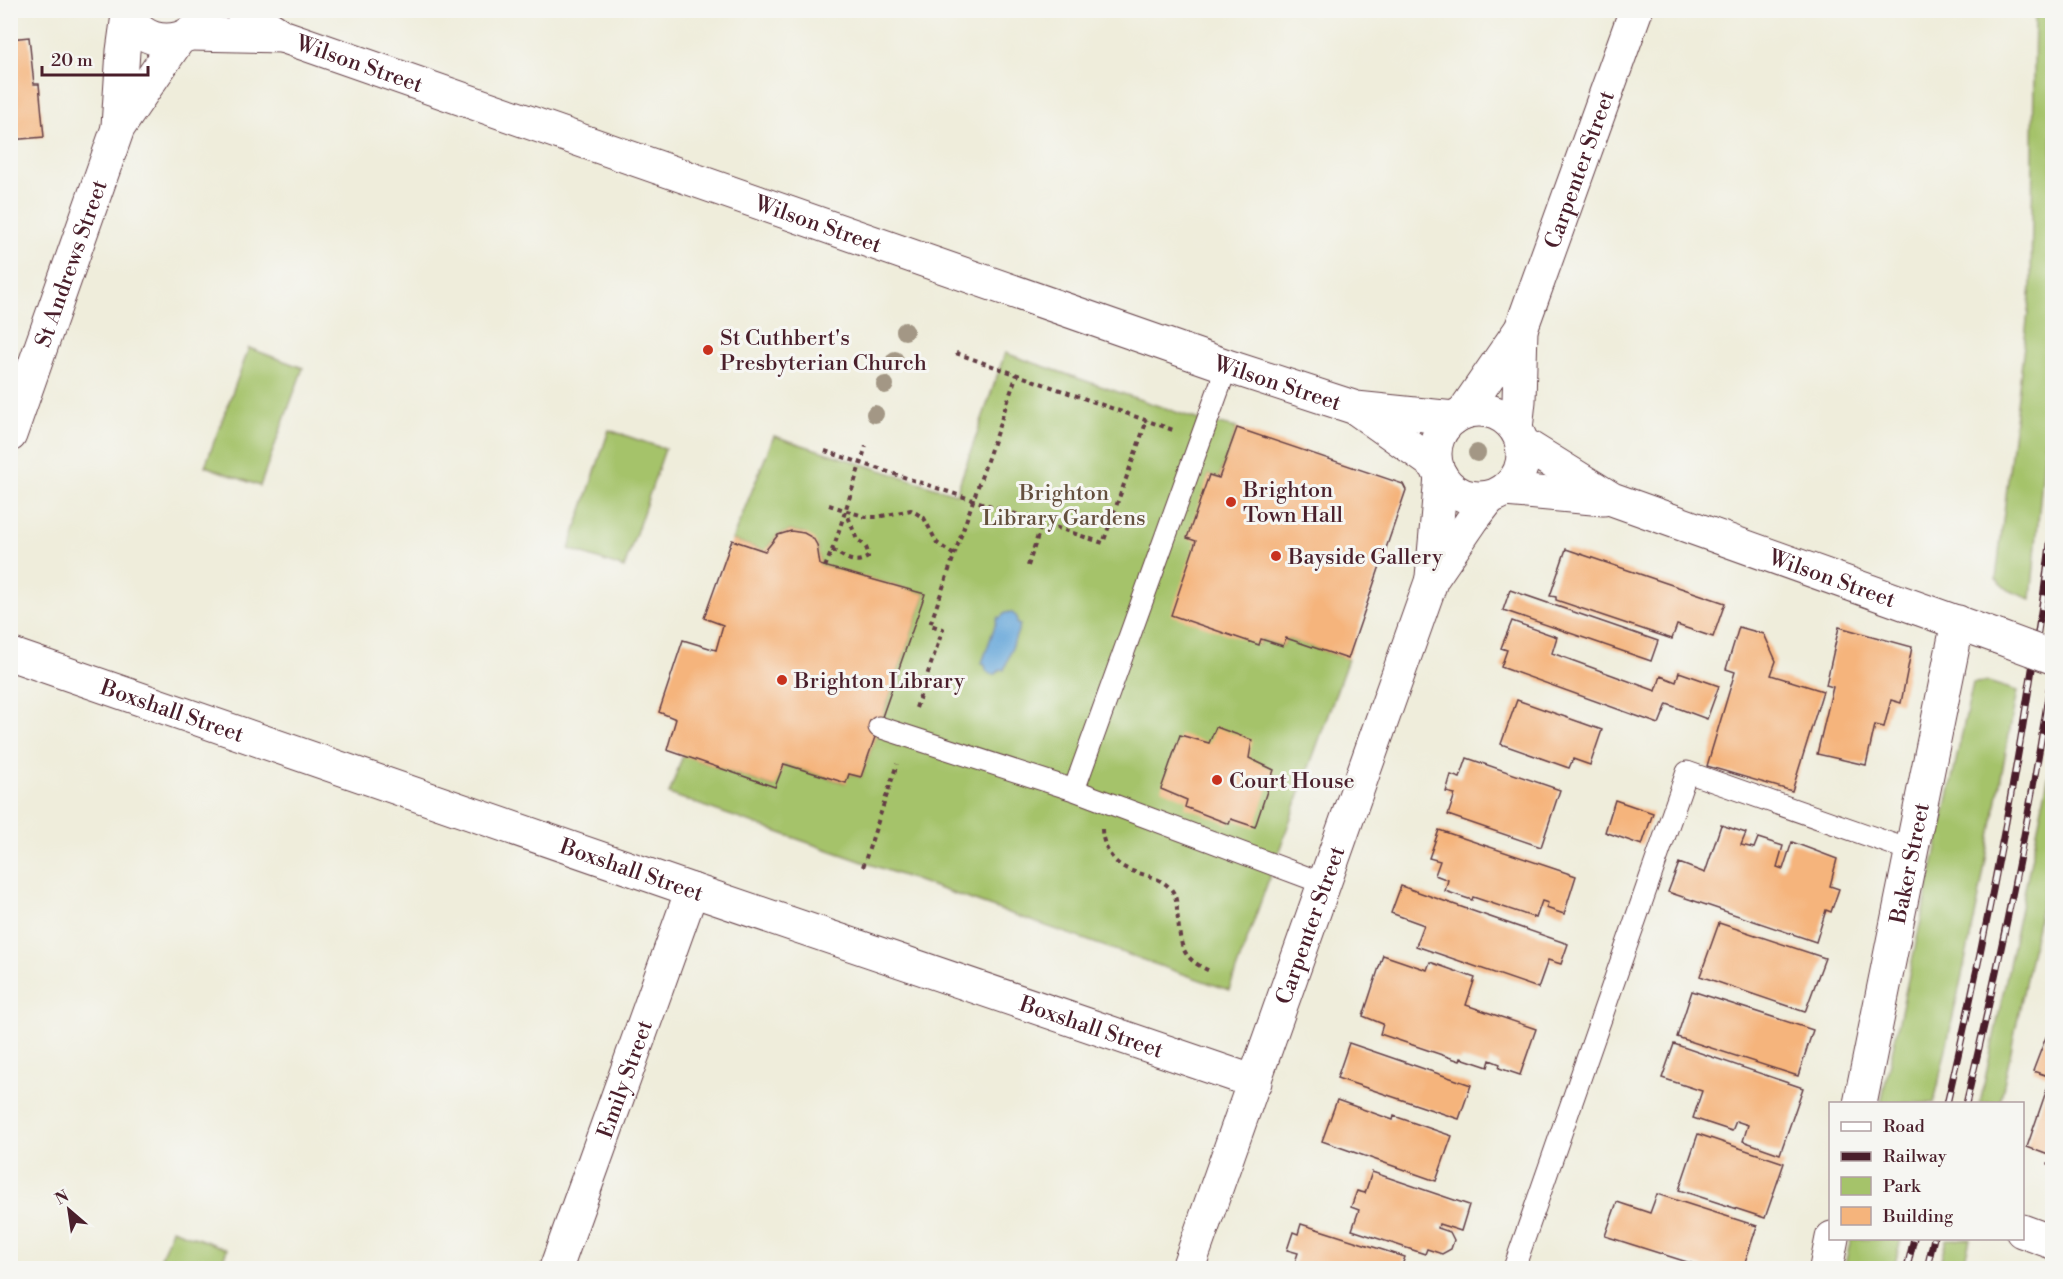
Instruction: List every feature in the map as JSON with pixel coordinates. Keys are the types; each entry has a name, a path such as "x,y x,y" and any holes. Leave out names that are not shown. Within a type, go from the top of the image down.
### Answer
{"street":[{"name":"Wilson Street","path":"242,10 282,36 1227,366 1356,408 1458,416"},
{"name":"Carpenter Street","path":"1458,416 1521,329 1636,10"},
{"name":"Wilson Street","path":"127,13 134,26 148,37 166,42 192,28 282,36"},
{"name":"St Andrews Street","path":"10,435 118,128 127,13"},
{"name":"St Andrews Street","path":"118,128 192,28"},
{"name":"Carpenter Street","path":"1519,436 1521,329"},
{"name":"Wilson Street","path":"1356,408 1438,470"},
{"path":"1477,410 1492,411 1506,418 1519,436 1524,456 1521,469 1515,481 1497,494 1476,499 1461,495 1449,487 1438,470 1435,451 1437,438 1444,427 1458,416 1477,410"},
{"name":"Wilson Street","path":"1519,436 1612,499 2052,657"},
{"name":"Carpenter Street","path":"1432,579 1438,470"},
{"name":"Wilson Street","path":"1497,494 1612,499"},
{"name":"Carpenter Street","path":"1188,1269 1432,579 1473,519 1497,494"},
{"name":"Baker Street","path":"1860,1102 1958,622"},
{"name":"Boxshall Street","path":"10,654 1255,1082"},
{"name":"Emily Street","path":"556,1269 692,890"},
{"path":"2024,1232 2052,1242"},
{"path":"1826,1269 1832,1240"}],"lane":[{"path":"1074,790 1227,366"},
{"path":"879,727 1074,790 1325,884"},
{"path":"1514,1269 1687,772 1912,851"}],"path":[{"path":"956,353 1201,439"},
{"path":"863,867 943,629 930,625 1017,374"},
{"path":"825,451 1103,543 1147,420"},
{"path":"825,567 846,511 866,446"},
{"path":"829,505 866,517 911,510 924,518 937,543 954,555"},
{"path":"832,550 853,562 861,562 868,557 864,544 857,540 846,511"},
{"path":"1028,566 1042,523"},
{"path":"1111,804 1102,822 1102,833 1112,858 1122,868 1163,882 1172,890 1176,898 1181,946 1194,964 1210,971"}],"green space":[{"path":"2035,11 2052,11 2052,368 2031,599 2010,591 1996,579 2031,287"},
{"path":"249,348 303,368 260,486 205,466"},
{"name":"Brighton Library Gardens","path":"1005,353 1196,419 1237,428 1219,478 1209,475 1196,541 1259,645 1261,639 1283,646 1286,638 1348,659 1229,990 669,794 683,755 774,787 784,764 845,783 849,774 861,777 925,594 820,565 817,545 804,533 791,531 778,535 765,551 732,540 774,436 956,494"},
{"path":"609,430 665,449 624,568 569,549"},
{"path":"1988,682 2017,691 1978,902 1934,1102 1881,1102 1973,683"},
{"path":"2052,760 2052,854 2000,1102 1980,1102"},
{"path":"172,1229 227,1249 220,1268 157,1268"},
{"path":"1851,1240 1901,1240 1894,1268 1844,1268"},
{"path":"1946,1240 1970,1240 1963,1268 1939,1268"}],"water":[{"path":"1011,612 1017,617 1017,624 1020,625 1004,670 990,674 985,664 982,663 998,617"}],"building":[{"path":"29,37 34,84 39,84 44,137 10,140 10,39"},
{"path":"1237,428 1403,484 1406,490 1348,659 1286,638 1283,646 1261,639 1259,645 1171,615 1196,541 1187,538 1209,475 1219,478"},
{"name":"Brighton Library","path":"791,531 804,533 813,538 817,545 820,565 925,594 861,777 849,774 846,783 784,764 775,787 667,750 676,719 659,712 683,640 716,650 723,625 704,618 732,540 765,551 778,535"},
{"path":"1566,549 1725,603 1713,637 1677,625 1672,639 1556,600 1556,597 1550,596"},
{"path":"1510,590 1658,641 1651,661 1503,610"},
{"path":"1512,621 1557,637 1552,653 1656,691 1661,676 1676,682 1679,672 1719,686 1707,719 1667,704 1659,724 1501,667 1507,650 1501,648"},
{"path":"1739,627 1764,634 1776,661 1771,675 1823,691 1792,791 1707,766 1735,672 1726,669"},
{"path":"1839,627 1912,647 1901,703 1891,700 1884,727 1875,725 1866,765 1817,754 1833,687 1826,685"},
{"path":"1517,700 1602,730 1590,765 1573,759 1569,768 1501,744"},
{"name":"Court House","path":"1216,727 1252,740 1249,758 1274,770 1255,827 1231,819 1229,824 1185,807 1187,800 1161,789 1180,735 1209,743"},
{"path":"1467,758 1560,790 1541,847 1448,815 1455,794 1446,792 1451,775 1460,778"},
{"path":"1615,800 1653,813 1642,845 1605,832"},
{"path":"1721,825 1746,833 1741,845 1754,848 1758,838 1783,846 1777,867 1783,869 1792,842 1837,859 1830,886 1839,889 1831,912 1826,910 1816,942 1668,892 1679,863 1705,873"},
{"path":"1439,830 1576,876 1564,914 1546,908 1548,903 1542,901 1536,918 1473,897 1472,900 1445,891 1448,880 1435,875 1440,861 1429,858"},
{"path":"1401,886 1568,944 1561,964 1548,960 1538,988 1416,946 1424,925 1391,913"},
{"path":"1719,923 1825,958 1805,1012 1700,976"},
{"path":"1383,955 1427,970 1430,962 1475,978 1466,1005 1536,1029 1520,1075 1499,1068 1500,1064 1490,1060 1488,1067 1461,1058 1460,1061 1380,1034 1383,1024 1363,1016"},
{"path":"1692,991 1813,1030 1798,1076 1677,1037"},
{"path":"2046,1037 2052,1039 2052,1166 2048,1164 2051,1156 2027,1147 2051,1077 2033,1071"},
{"path":"1349,1043 1471,1085 1459,1119 1337,1078"},
{"path":"1674,1044 1803,1088 1780,1154 1743,1141 1748,1125 1736,1121 1732,1131 1693,1118 1702,1091 1662,1078"},
{"path":"1337,1100 1393,1120 1394,1116 1452,1136 1436,1181 1322,1141"},
{"path":"1698,1134 1784,1163 1765,1218 1679,1190"},
{"path":"1372,1172 1469,1205 1461,1231 1439,1224 1438,1228 1450,1232 1454,1240 1451,1249 1442,1254 1427,1249 1425,1254 1352,1230 1359,1210 1351,1207 1357,1191 1365,1193"},
{"path":"1657,1194 1757,1226 1743,1268 1706,1268 1605,1236 1617,1202 1650,1213"},
{"path":"1301,1224 1405,1257 1401,1268 1293,1268 1298,1253 1287,1250 1293,1232 1298,1234"}],"railway":[{"path":"1947,1102 2002,844 2039,626 2052,525"},
{"path":"1966,1102 2014,888 2052,670"},
{"path":"1907,1268 1914,1240"},
{"path":"1927,1268 1934,1240"}],"place":[{"name":"St Cuthbert's Presbyterian Church","path":"708,350"},
{"name":"Brighton Town Hall","path":"1231,502"},
{"name":"Bayside Gallery","path":"1276,556"},
{"name":"Brighton Library","path":"782,680"},
{"name":"Court House","path":"1217,780"}]}
